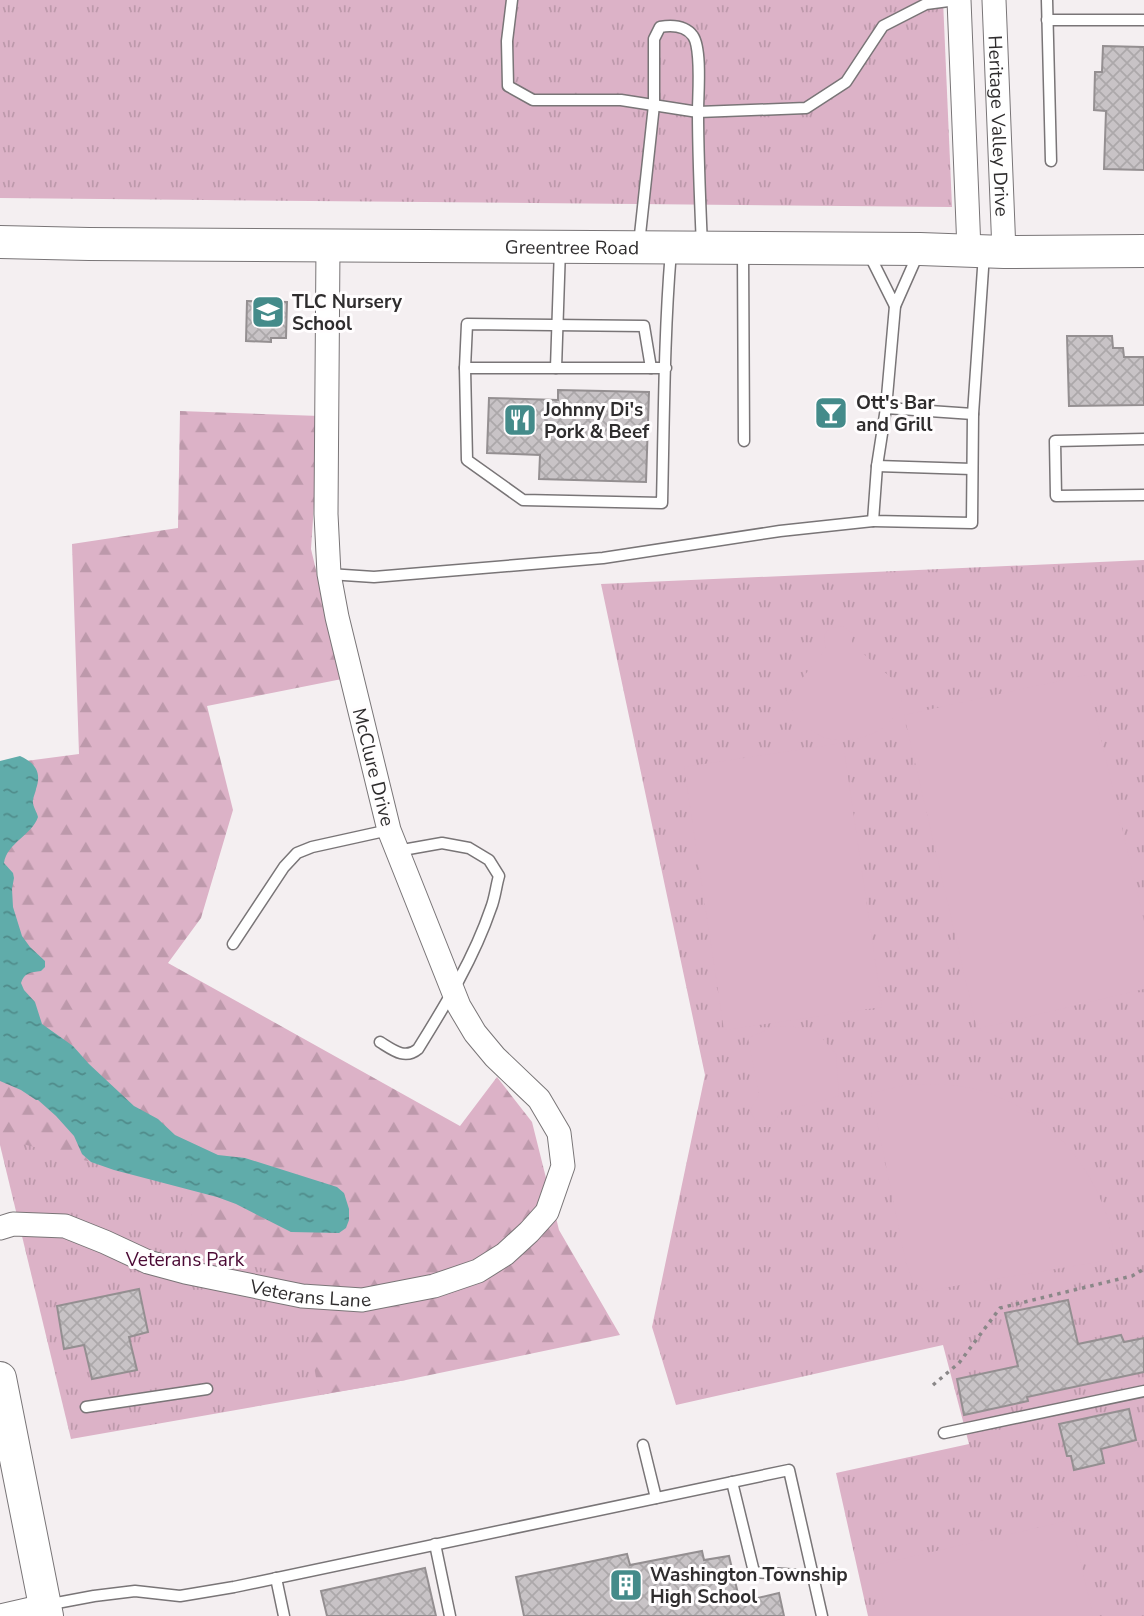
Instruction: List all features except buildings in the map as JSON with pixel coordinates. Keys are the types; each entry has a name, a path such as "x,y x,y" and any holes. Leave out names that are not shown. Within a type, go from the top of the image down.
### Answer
{"street":[{"name":"Heritage Valley Drive","path":"957,0 985,251"},
{"name":"Heritage Valley Drive","path":"985,251 994,0"},
{"name":"Greentree Road","path":"0,242 1144,251"},
{"name":"McClure Drive","path":"328,246 326,514 329,574 337,617 393,841 459,1006 475,1033 539,1099 559,1133 563,1166 547,1212 529,1232"},
{"name":"Veterans Lane","path":"0,1228 13,1224 65,1226 148,1262 185,1272 302,1296 362,1300 434,1286 478,1271 505,1254 529,1232"},
{"path":"0,1378 46,1611 0,1616"}],"lane":[{"path":"512,0 507,41 508,86 533,100 621,100 698,112 806,108 846,82 883,26 926,4 957,0"},
{"path":"1047,0 1051,161"},
{"path":"1047,20 1144,20"},
{"path":"638,248 654,105 654,39 660,27 674,24 685,29 697,44 698,112 687,248 668,289 662,503 523,500 467,460 467,324 644,326 651,368"},
{"path":"556,368 560,248"},
{"path":"743,249 744,441"},
{"path":"866,249 895,306"},
{"path":"873,521 895,306 920,249"},
{"path":"329,574 374,577 603,558 780,531 873,521 972,523 973,414 985,251"},
{"path":"465,368 666,368"},
{"path":"886,408 973,414"},
{"path":"1144,439 1055,441 1056,496 1144,495"},
{"path":"877,466 972,469"},
{"path":"233,944 284,866 297,853 312,847 393,841 442,843 468,848 489,860 499,876 492,906 453,992 412,1055 401,1055 380,1042"},
{"path":"86,1407 207,1390"},
{"path":"944,1433 1144,1391"},
{"path":"643,1446 656,1498"},
{"path":"46,1611 94,1596 135,1591 180,1596 224,1589 789,1469 822,1616"},
{"path":"732,1482 754,1572 813,1576"},
{"path":"435,1544 450,1616"},
{"path":"276,1578 284,1616"}],"path":[{"path":"933,1385 959,1363 1000,1308 1132,1276 1144,1269"}],"green space":[{"path":"0,0 943,0 952,207 0,198"},
{"path":"180,411 320,416 311,549 342,679 207,706 233,810 201,918 168,963 460,1126 497,1077 532,1122 559,1230 620,1335 406,1380 319,1395 298,1274 185,1255 196,1185 91,1162 0,1138 0,767 3,764 79,754 72,544 178,528"},
{"path":"1144,560 1144,1616 868,1616 836,1473 969,1444 943,1345 676,1405 652,1327 705,1075 601,584"},
{"path":"843,626 852,633 852,644 902,687 901,703 889,722 880,730 857,739 834,740 823,737 806,726 792,711 786,699 826,648 824,638 827,631"},
{"path":"1086,675 1144,921 1144,989 977,1029 904,715"},
{"path":"843,743 882,1007 724,1030 684,767"},
{"name":"Veterans Park","path":"0,774 406,1380 71,1439 0,1145"},
{"path":"776,1026 813,1028 836,1054 839,1096 782,1111 770,1127 759,1127 750,1111 759,1094 748,1038"},
{"path":"906,1085 965,1087 994,1095 1037,1118 1055,1134 1086,1171 1098,1193 1108,1221 1115,1259 925,1291 913,1281 906,1263 871,1093"},
{"path":"1071,1520 1093,1616 887,1616 875,1565"}],"water":[{"path":"20,756 30,762 38,773 33,802 38,817 31,829 10,850 4,863 13,873 13,907 22,936 45,961 45,967 41,971 28,974 21,983 35,1002 42,1024 73,1046 134,1106 158,1119 175,1135 218,1155 245,1158 337,1187 344,1193 349,1209 346,1228 339,1233 291,1232 217,1197 91,1162 82,1154 74,1136 56,1116 38,1100 0,1081 0,761"}],"place":[{"name":"TLC Nursery School","path":"268,312"},
{"name":"Ott's Bar and Grill","path":"831,413"},
{"name":"Johnny Di's Pork & Beef","path":"520,420"},
{"name":"Washington Township High School","path":"626,1585"}]}
